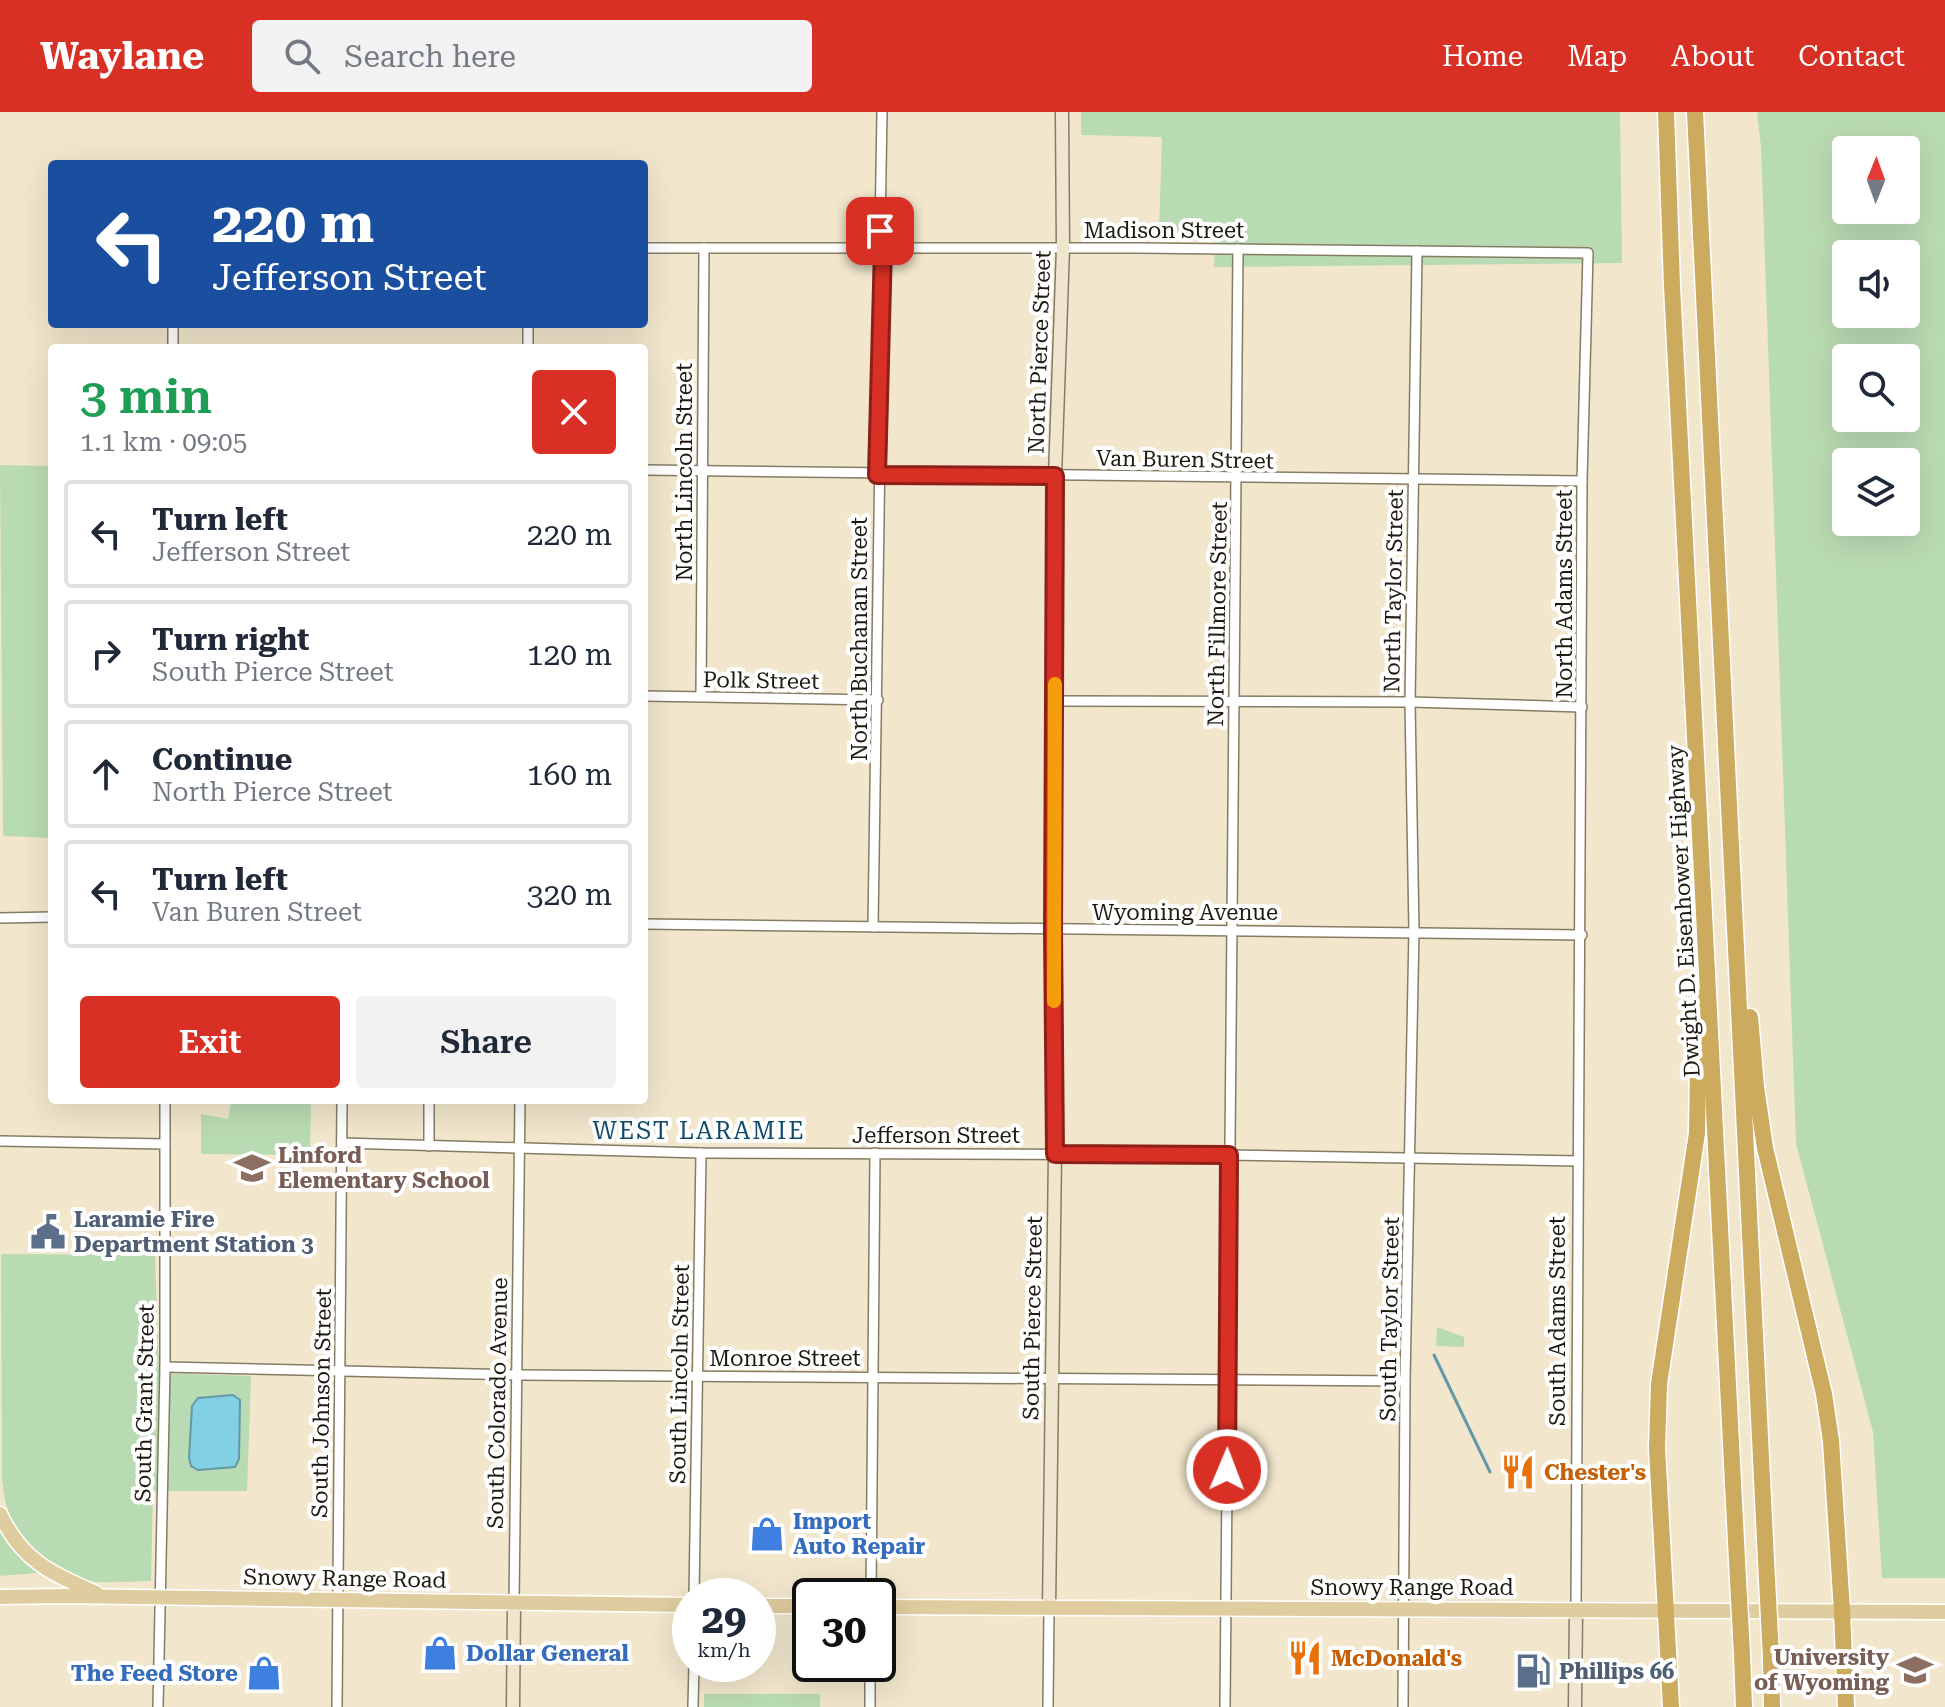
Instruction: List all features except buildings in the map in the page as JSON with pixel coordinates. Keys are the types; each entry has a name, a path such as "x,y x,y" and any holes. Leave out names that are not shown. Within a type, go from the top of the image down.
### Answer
{"highway":[{"name":"Dwight D. Eisenhower Highway","path":"1666,112 1672,286 1744,1707"},
{"path":"1695,112 1772,1707"},
{"path":"1730,801 1756,1087 1765,1148 1824,1394 1831,1441 1846,1707"},
{"path":"1671,1707 1657,1448 1659,1384 1697,1133 1702,855"}],"main road":[{"name":"North Pierce Street","path":"1053,930 1055,476 1063,248 1062,112"},
{"name":"South Pierce Street","path":"1049,1608 1055,1154 1053,930"},
{"path":"0,1514 26,1555 44,1569 103,1596"},
{"name":"Snowy Range Road","path":"0,1597 672,1605"},
{"name":"South Colorado Avenue","path":"513,1707 514,1603"},
{"name":"Snowy Range Road","path":"896,1607 1945,1612"},
{"name":"South Adams Street","path":"1575,1707 1576,1610"}],"street":[{"name":"North Buchanan Street","path":"873,927 878,700 877,475 883,247 880,231 882,112"},
{"name":"Madison Street","path":"648,248 1588,253"},
{"name":"North Lincoln Street","path":"701,696 704,248"},
{"name":"North Fillmore Street","path":"1225,1707 1238,249"},
{"name":"North Taylor Street","path":"1414,931 1410,702 1417,251"},
{"name":"North Adams Street","path":"1582,935 1582,481 1588,253"},
{"name":"Van Buren Street","path":"648,470 1582,481"},
{"name":"Polk Street","path":"648,696 878,700"},
{"path":"1055,701 1410,702 1582,707"},
{"path":"0,918 48,917"},
{"name":"Wyoming Avenue","path":"648,924 1582,935"},
{"name":"South Taylor Street","path":"1403,1707 1405,1381 1414,931"},
{"name":"South Adams Street","path":"1576,1610 1582,935"},
{"name":"South Grant Street","path":"158,1707 165,1367 165,1104"},
{"name":"South Johnson Street","path":"337,1707 342,1104"},
{"path":"429,1104 429,1146"},
{"name":"South Colorado Avenue","path":"514,1603 520,1104"},
{"path":"0,1141 165,1144"},
{"name":"Jefferson Street","path":"342,1143 701,1153 1229,1155 1578,1161"},
{"name":"South Lincoln Street","path":"694,1578 701,1153"},
{"path":"871,1578 875,1153"},
{"name":"Monroe Street","path":"165,1367 518,1375 1405,1381"},
{"name":"South Pierce Street","path":"1048,1707 1049,1608"},
{"path":"693,1707 694,1682"},
{"path":"870,1682 870,1707"}],"green space":[{"path":"1081,112 1620,112 1622,263 1214,267 1216,232 1159,232 1162,137 1081,135"},
{"path":"1757,112 1945,112 1945,1578 1882,1578 1873,1432 1796,1144 1761,147"},
{"path":"0,465 48,466 48,838 3,836"},
{"path":"231,1104 311,1104 310,1155 201,1154 201,1114 228,1119"},
{"path":"1,1254 155,1255 159,1373 251,1376 247,1491 153,1491 151,1581 94,1582 65,1575 35,1552 13,1521 2,1480"},
{"path":"1437,1327 1464,1337 1464,1347 1436,1346"},
{"path":"0,1523 38,1570 37,1573 0,1576"},
{"path":"704,1694 820,1694 820,1707 704,1707"}],"water":[{"path":"233,1395 240,1400 239,1459 235,1467 198,1470 191,1466 189,1458 192,1406 198,1398"}],"waterway":[{"path":"1434,1355 1490,1472"}],"slow traffic":[{"path":"1054,1001 1055,684"}],"place":[{"name":"Linford Elementary School","path":"252,1168"},
{"name":"Laramie Fire Department Station 3","path":"48,1232"},
{"name":"Chester's","path":"1518,1472"},
{"name":"Import Auto Repair","path":"767,1534"},
{"name":"Dollar General","path":"440,1653"},
{"name":"McDonald's","path":"1305,1658"},
{"name":"University of Wyoming","path":"1915,1670"},
{"name":"Phillips 66","path":"1533,1671"},
{"name":"The Feed Store","path":"264,1673"}],"district":[{"name":"WEST LARAMIE","path":"699,1131"}],"route":[{"path":"880,231 883,247 877,475 1055,476 1055,1154 1229,1155 1227,1470"}]}
